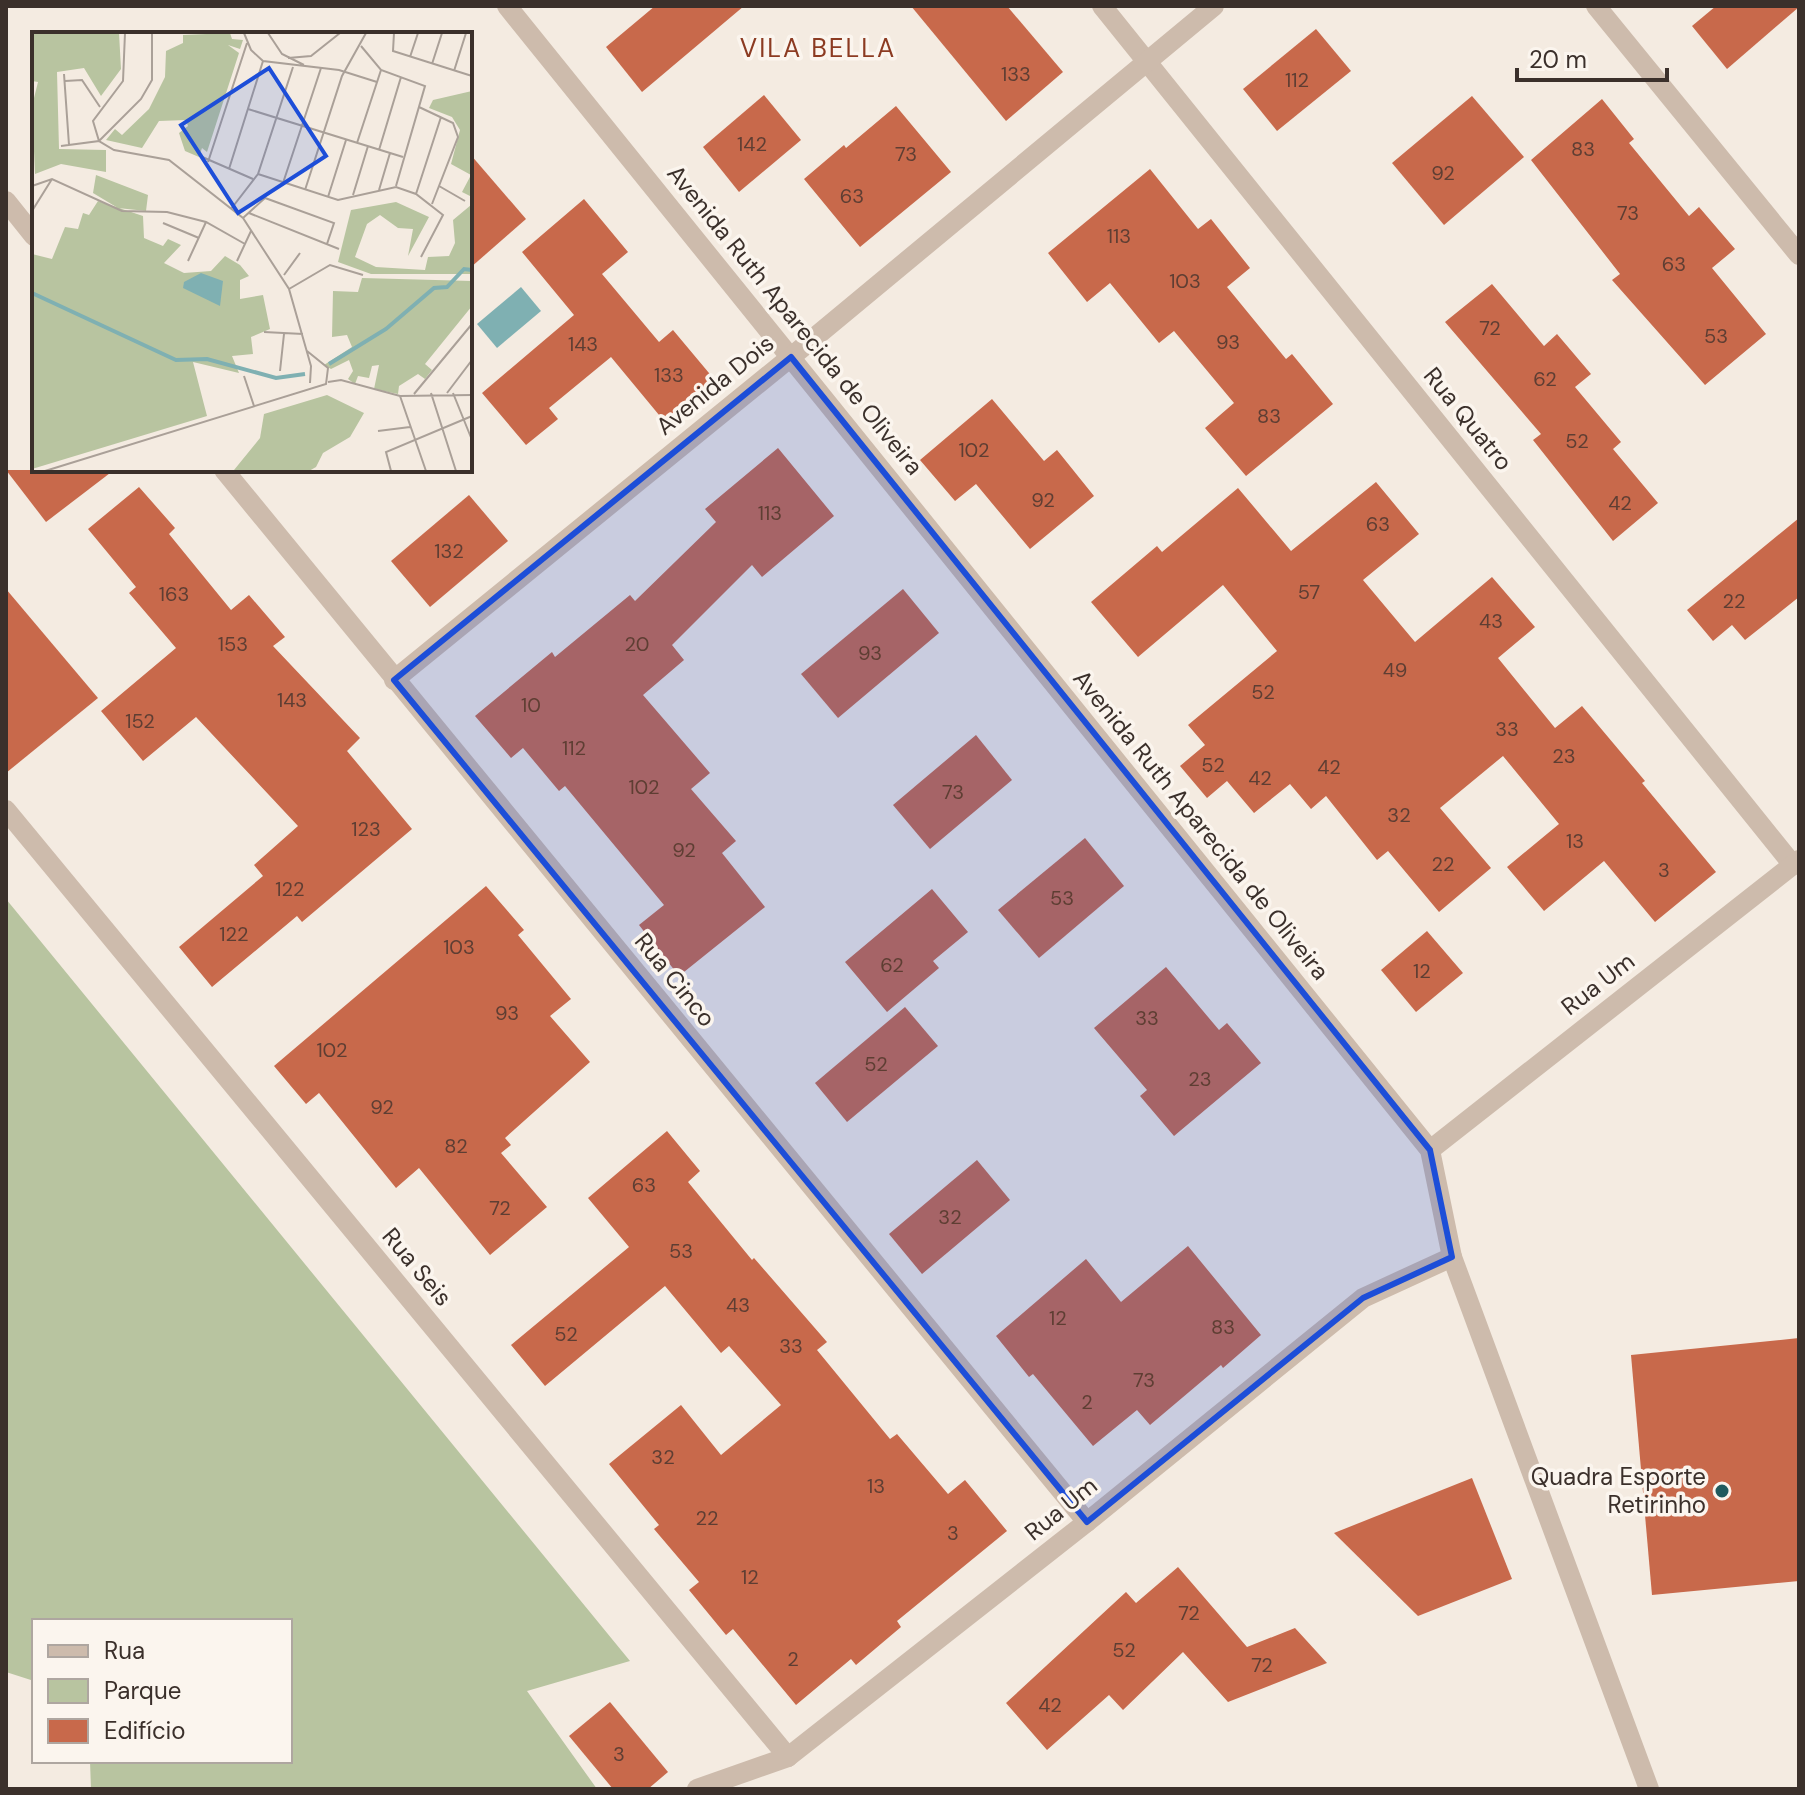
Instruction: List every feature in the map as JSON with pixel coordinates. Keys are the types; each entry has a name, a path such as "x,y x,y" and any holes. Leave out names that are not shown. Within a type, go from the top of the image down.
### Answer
{"street":[{"name":"Avenida Ruth Aparecida de Oliveira","path":"507,6 1430,1150 1452,1257 1649,1789"},
{"name":"Rua Quatro","path":"1102,6 1796,862"},
{"name":"Avenida Dois","path":"394,680 791,357 1214,6"},
{"path":"1596,6 1799,255"},
{"path":"6,201 32,234"},
{"name":"Rua Cinco","path":"226,472 1087,1522"},
{"name":"Rua Seis","path":"6,810 788,1757"},
{"name":"Rua Um","path":"1430,1150 1796,862"},
{"name":"Rua Um","path":"697,1789 788,1757 1087,1522 1363,1298 1452,1257"}],"highlighted area":[{"path":"791,357 1430,1150 1452,1257 1363,1298 1087,1522 394,680"}],"green space":[{"path":"6,899 630,1661 527,1691 597,1789 91,1789 90,1763 292,1763 292,1619 32,1619 32,1680 6,1672"}],"water":[{"path":"521,287 541,311 497,348 477,324"}],"building":[{"path":"655,6 744,6 642,92 606,47"},
{"path":"911,6 1007,6 1063,72 1006,121"},
{"path":"1716,6 1799,7 1727,69 1692,26"},
{"path":"1316,29 1351,71 1277,131 1243,89"},
{"path":"764,95 801,140 739,192 703,147"},
{"path":"1472,96 1524,157 1444,225 1392,163"},
{"path":"1602,99 1634,139 1629,143 1689,216 1699,207 1735,249 1712,268 1766,334 1705,385 1612,280 1620,274 1531,160"},
{"path":"896,106 951,172 860,247 804,179"},
{"path":"472,156 526,219 472,266"},
{"path":"1150,169 1198,229 1211,219 1250,268 1227,287 1286,359 1292,354 1333,404 1246,476 1205,428 1234,403 1174,331 1159,343 1110,283 1087,302 1048,253"},
{"path":"584,199 628,252 602,274 659,342 673,330 714,379 664,421 611,357 549,408 558,419 526,445 482,393 574,315 522,252"},
{"path":"1492,284 1544,346 1557,334 1591,374 1575,387 1621,442 1613,449 1658,503 1613,541 1533,440 1541,434 1445,322"},
{"path":"992,399 1044,461 1057,450 1094,496 1030,549 976,484 955,501 920,460"},
{"path":"778,448 834,516 762,577 752,565 672,645 684,660 643,695 710,773 691,789 736,841 722,853 765,907 679,976 639,925 664,905 565,786 559,791 523,748 511,758 475,716 552,652 555,657 630,595 635,601 716,522 705,509"},
{"path":"6,470 111,472 46,522"},
{"path":"1376,482 1419,534 1363,580 1415,642 1492,577 1535,627 1498,658 1555,728 1582,706 1716,872 1655,922 1604,861 1544,911 1507,867 1559,824 1503,756 1440,808 1491,868 1439,912 1388,851 1377,860 1326,796 1311,809 1290,784 1254,813 1227,781 1207,798 1180,766 1205,745 1188,725 1277,651 1223,585 1138,657 1091,602 1157,546 1162,552 1238,488 1291,551"},
{"path":"139,487 175,528 169,534 231,610 249,595 285,637 273,646 360,738 347,751 412,829 302,922 297,916 212,987 179,947 263,876 254,865 298,826 196,717 143,761 101,711 176,648 129,593 136,587 88,529"},
{"path":"469,495 508,541 430,607 391,561"},
{"path":"1799,518 1799,597 1745,640 1732,625 1713,641 1687,610"},
{"path":"6,589 98,698 6,773"},
{"path":"903,589 939,633 838,718 801,674"},
{"path":"976,735 1012,780 930,849 893,805"},
{"path":"1085,838 1124,886 1039,958 998,910"},
{"path":"486,886 524,930 518,935 571,999 550,1016 590,1062 505,1138 511,1145 501,1153 547,1207 490,1255 419,1168 396,1188 319,1093 306,1104 274,1066"},
{"path":"932,889 968,932 933,961 939,968 887,1012 845,962"},
{"path":"1427,931 1463,973 1416,1012 1381,970"},
{"path":"1166,967 1219,1030 1227,1023 1261,1063 1174,1136 1140,1096 1147,1090 1094,1028"},
{"path":"905,1007 938,1046 847,1122 815,1083"},
{"path":"667,1131 700,1171 688,1182 752,1260 754,1258 827,1342 817,1350 890,1439 897,1434 948,1494 965,1480 1007,1531 897,1621 901,1627 856,1665 851,1659 796,1705 733,1629 726,1635 689,1590 699,1582 654,1529 659,1525 609,1464 681,1405 721,1455 781,1405 729,1346 721,1353 665,1286 545,1386 511,1345 629,1247 588,1198"},
{"path":"977,1160 1010,1200 922,1274 889,1234"},
{"path":"1188,1246 1261,1335 1150,1425 1137,1410 1093,1446 1033,1374 1029,1377 996,1336 1086,1259 1121,1302"},
{"path":"1799,1338 1799,1581 1652,1595 1631,1355"},
{"path":"1472,1478 1512,1579 1418,1616 1334,1533"},
{"path":"1178,1567 1247,1647 1295,1628 1327,1663 1228,1702 1183,1652 1123,1710 1109,1695 1047,1750 1006,1703 1126,1592 1136,1603"},
{"path":"610,1702 668,1772 648,1789 613,1789 569,1736"}],"place":[{"name":"Quadra Esporte Retirinho","path":"1722,1491"}],"district":[{"name":"VILA BELLA","path":"818,48"}]}
